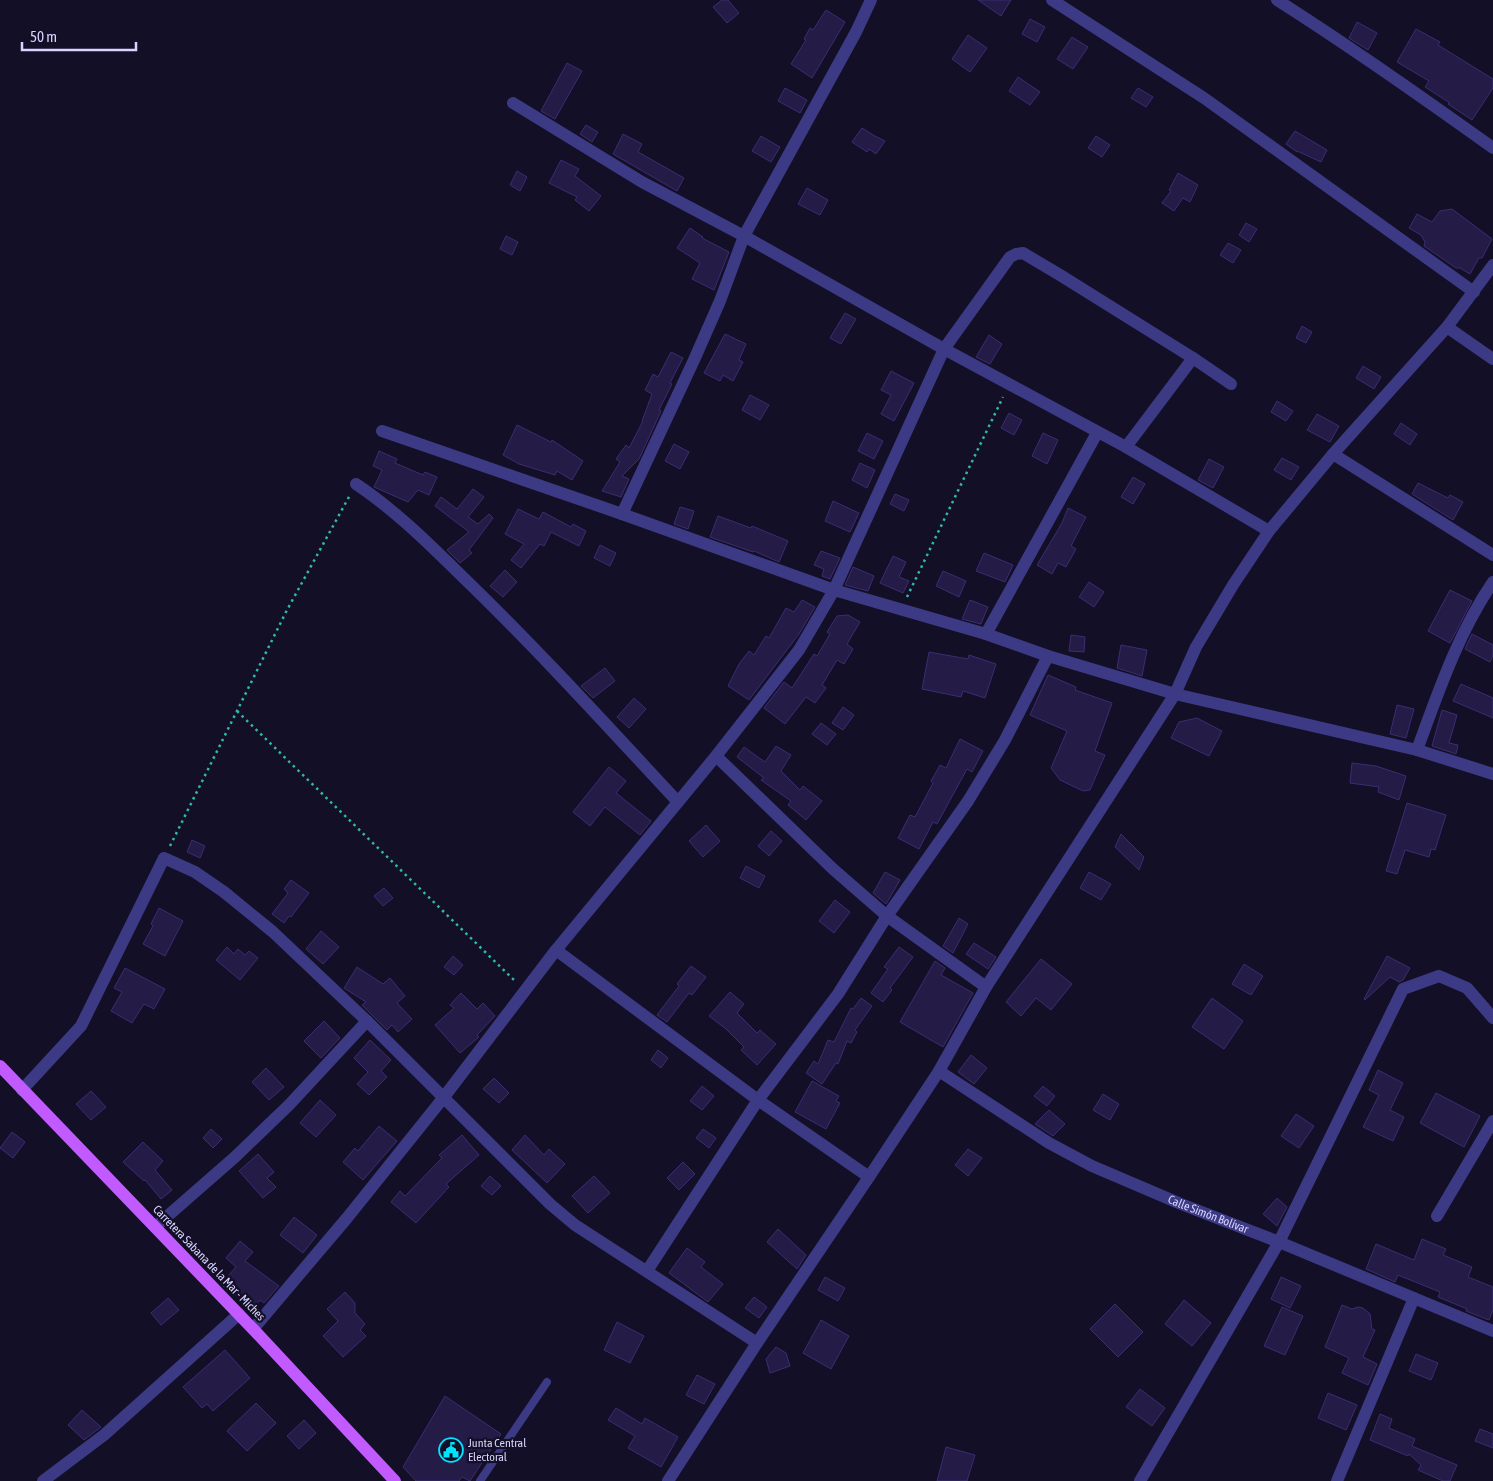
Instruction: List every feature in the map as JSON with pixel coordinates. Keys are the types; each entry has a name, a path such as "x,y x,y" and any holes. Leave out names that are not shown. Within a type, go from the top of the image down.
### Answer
{"main road":[{"name":"Carretera Sabana de la Mar - Miches","path":"0,1066 253,1328 395,1481"}],"street":[{"path":"622,514 716,309 744,236 856,32 871,0"},
{"path":"1052,0 1204,98 1474,292"},
{"path":"1277,0 1403,83 1493,148"},
{"path":"513,103 642,182 744,236 1009,385 1126,447 1269,531"},
{"path":"253,1328 347,1218 444,1097 556,950 716,756 799,650 834,590 944,349 1010,257 1023,253 1193,358 1231,384"},
{"path":"668,1481 757,1343 939,1071 986,987 1175,694 1196,647 1233,585 1269,531 1333,454 1447,327 1493,265"},
{"path":"1447,327 1493,359"},
{"path":"1126,447 1193,358"},
{"path":"382,431 834,590 986,634 1048,656 1175,694 1417,750 1493,774"},
{"path":"986,634 1098,433"},
{"path":"1333,454 1493,555"},
{"path":"356,484 378,498 522,634 678,802"},
{"path":"1417,750 1464,631 1493,582"},
{"path":"647,1272 758,1100 838,994 887,916 968,801 1005,740 1048,656"},
{"path":"716,756 834,869 887,916 986,987"},
{"path":"22,1090 81,1026 164,858 195,872 224,892 273,932 367,1021 556,1209 575,1225 757,1343"},
{"path":"556,950 758,1100 869,1177"},
{"path":"1140,1481 1279,1242 1403,989 1439,976 1467,988 1493,1018"},
{"path":"155,1227 235,1156 282,1111 367,1021"},
{"name":"Calle Simón Bolívar","path":"939,1071 1049,1143 1092,1166 1493,1332"},
{"path":"1437,1216 1493,1121"},
{"path":"1337,1481 1414,1298"},
{"path":"44,1481 104,1435 239,1314"}],"lane":[{"path":"480,1481 547,1382"}],"path":[{"path":"901,610 1009,385"},
{"path":"164,858 287,610 356,484"},
{"path":"237,711 525,991"}],"building":[{"path":"722,0 728,0 739,13 727,23 713,7"},
{"path":"978,0 1011,0 1001,16"},
{"path":"826,10 845,22 812,78 791,64 806,40 804,39 810,28 813,30"},
{"path":"1030,19 1045,27 1037,42 1022,34"},
{"path":"1357,22 1377,33 1368,50 1349,38"},
{"path":"1416,29 1440,42 1438,45 1493,79 1493,88 1472,120 1425,87 1429,81 1397,62"},
{"path":"968,35 987,48 970,72 952,59"},
{"path":"1072,37 1088,47 1073,69 1057,59"},
{"path":"567,63 582,71 555,119 541,111"},
{"path":"1018,77 1040,92 1030,105 1009,91"},
{"path":"785,88 807,100 800,113 778,101"},
{"path":"1138,88 1153,97 1146,107 1131,98"},
{"path":"586,125 598,132 592,142 580,134"},
{"path":"862,128 885,141 876,154 869,149 867,152 852,142"},
{"path":"1295,131 1327,150 1321,162 1297,152 1286,144"},
{"path":"623,134 642,144 638,152 684,178 677,191 613,154"},
{"path":"761,136 780,147 771,162 752,151"},
{"path":"1096,136 1110,145 1102,157 1088,148"},
{"path":"561,160 579,169 575,176 601,196 589,211 575,200 577,197 549,183"},
{"path":"517,171 527,177 520,191 510,185"},
{"path":"1178,173 1198,185 1190,202 1183,198 1174,211 1162,203 1171,191 1169,190"},
{"path":"807,188 828,200 820,215 798,204"},
{"path":"1452,209 1492,239 1482,258 1479,258 1470,274 1460,268 1456,268 1424,246 1425,242 1421,235 1409,228 1417,214 1432,222 1440,211"},
{"path":"1246,223 1257,229 1249,242 1239,235"},
{"path":"690,228 702,238 729,252 714,290 692,279 700,263 677,248"},
{"path":"506,236 518,242 512,255 500,249"},
{"path":"1228,243 1241,250 1233,263 1220,255"},
{"path":"845,313 856,319 841,344 830,338"},
{"path":"1302,326 1312,332 1306,343 1296,338"},
{"path":"725,334 746,344 739,360 743,362 733,381 723,375 720,381 704,373"},
{"path":"989,335 1002,344 990,364 976,357"},
{"path":"671,352 683,358 670,383 672,384 659,410 661,411 639,459 622,476 629,479 621,497 602,491 620,462 616,459 626,445 629,448 643,421 652,394 645,390 653,374 658,377"},
{"path":"1363,366 1381,377 1374,389 1356,378"},
{"path":"891,371 914,383 894,421 881,414 891,395 881,390"},
{"path":"750,395 769,405 760,420 742,410"},
{"path":"1277,401 1293,411 1286,421 1271,412"},
{"path":"1009,413 1022,420 1014,435 1001,428"},
{"path":"1317,414 1339,426 1330,442 1307,430"},
{"path":"1401,423 1417,434 1410,445 1394,434"},
{"path":"517,425 551,442 552,440 583,461 572,480 557,471 555,475 519,464 503,455"},
{"path":"867,433 883,441 874,459 858,451"},
{"path":"1043,433 1058,440 1047,464 1032,456"},
{"path":"674,444 689,452 680,469 665,461"},
{"path":"379,451 397,459 395,463 423,475 425,472 437,477 429,495 418,490 408,502 374,487 382,470 373,466"},
{"path":"1282,458 1299,467 1291,480 1274,470"},
{"path":"1209,459 1224,467 1213,488 1198,480"},
{"path":"860,463 875,470 867,488 852,480"},
{"path":"1133,477 1145,484 1133,504 1121,497"},
{"path":"1418,483 1448,498 1450,495 1463,502 1453,520 1412,494"},
{"path":"473,489 484,497 468,517 478,524 489,514 493,518 469,550 472,553 460,563 447,550 469,532 435,506 441,497 457,509"},
{"path":"895,494 909,500 904,511 890,504"},
{"path":"833,501 859,513 850,532 825,521"},
{"path":"680,507 694,511 688,529 674,524"},
{"path":"1068,508 1086,517 1071,546 1076,549 1066,567 1058,563 1052,574 1037,565 1062,523"},
{"path":"518,509 539,519 543,512 571,527 573,524 586,531 579,546 551,532 544,546 540,544 521,568 511,560 524,544 505,534"},
{"path":"718,516 751,528 752,526 788,541 779,562 754,551 710,537"},
{"path":"600,545 616,553 610,566 594,558"},
{"path":"821,551 840,558 830,579 822,576 824,569 814,565"},
{"path":"984,553 1013,565 1005,582 976,571"},
{"path":"893,556 906,562 899,577 909,581 903,593 880,583"},
{"path":"853,567 874,576 868,591 845,585"},
{"path":"505,570 517,582 503,597 490,586"},
{"path":"943,571 966,581 959,597 936,586"},
{"path":"1089,582 1104,592 1094,607 1079,597"},
{"path":"1450,590 1472,601 1450,643 1428,631"},
{"path":"802,600 815,607 799,634 749,700 728,686 739,664 749,651 754,655 766,636 769,638 786,608 794,612"},
{"path":"970,600 988,607 981,624 962,619"},
{"path":"848,615 860,622 847,644 853,649 844,664 837,660 822,685 826,688 815,703 806,697 785,724 764,708 784,682 792,688 814,654 817,656 830,634 827,632 837,616"},
{"path":"1472,634 1493,645 1493,655 1490,662 1465,649"},
{"path":"1071,635 1085,637 1084,652 1069,651"},
{"path":"1121,645 1147,650 1142,676 1117,668"},
{"path":"929,652 968,659 969,655 996,664 985,698 963,691 961,697 922,689"},
{"path":"605,668 615,681 593,698 581,686"},
{"path":"1048,675 1076,687 1075,690 1112,703 1095,751 1105,755 1090,790 1083,791 1060,780 1051,768 1067,731 1030,715"},
{"path":"1461,684 1493,698 1493,718 1453,701"},
{"path":"634,698 646,709 629,728 617,717"},
{"path":"1397,705 1414,709 1406,738 1390,734"},
{"path":"843,707 854,715 843,730 832,723"},
{"path":"1442,710 1457,715 1449,743 1458,745 1456,754 1432,746"},
{"path":"1197,718 1222,731 1209,756 1171,738 1179,722"},
{"path":"821,723 836,734 827,745 812,734"},
{"path":"960,739 983,751 972,772 967,769 937,824 933,822 919,849 898,838 910,815 915,817 940,765 946,768"},
{"path":"776,746 791,755 781,771 800,790 803,786 822,801 806,820 788,805 791,801 761,780 764,778 737,757 744,747 765,762"},
{"path":"1352,763 1376,766 1406,776 1399,800 1378,792 1379,787 1350,783"},
{"path":"609,767 626,781 616,793 651,821 640,835 605,807 590,826 573,812"},
{"path":"1407,803 1446,815 1435,850 1431,849 1429,857 1405,850 1397,874 1386,871"},
{"path":"706,825 720,841 703,857 689,841"},
{"path":"771,831 782,841 769,856 758,846"},
{"path":"1121,834 1144,857 1139,870 1115,847"},
{"path":"192,840 205,846 200,858 187,852"},
{"path":"746,866 765,876 759,888 740,878"},
{"path":"885,872 900,880 886,904 873,893"},
{"path":"1089,872 1111,884 1101,900 1080,888"},
{"path":"291,880 309,893 291,917 289,916 284,923 272,914 288,893 284,889"},
{"path":"384,888 393,898 383,906 374,896"},
{"path":"835,900 850,912 834,933 819,921"},
{"path":"159,908 183,921 165,956 143,944 153,926 151,924"},
{"path":"959,918 968,924 953,953 943,946"},
{"path":"321,931 339,947 323,964 306,949"},
{"path":"974,943 996,957 988,969 966,954"},
{"path":"227,947 234,954 238,949 245,955 249,951 258,958 240,980 216,960"},
{"path":"899,947 913,957 890,988 892,990 883,1002 871,993 888,969 884,967"},
{"path":"453,956 463,965 454,975 444,967"},
{"path":"1387,956 1410,968 1403,980 1399,982 1390,977 1365,1000 1364,999"},
{"path":"1041,959 1072,984 1051,1010 1036,998 1021,1016 1006,1002"},
{"path":"935,961 945,968 941,975 973,993 943,1047 900,1022"},
{"path":"1244,964 1263,976 1251,995 1232,984"},
{"path":"691,966 706,977 692,995 689,993 667,1022 657,1015 679,986 677,984"},
{"path":"357,967 383,984 390,978 405,996 397,1003 412,1019 398,1032 392,1025 387,1030 362,1005 366,1002 344,988"},
{"path":"125,968 165,989 154,1009 144,1004 132,1023 111,1011 122,992 114,988"},
{"path":"730,992 744,1004 737,1013 757,1033 760,1030 776,1044 757,1065 741,1050 744,1047 726,1029 709,1016"},
{"path":"461,993 477,1009 483,1003 495,1016 477,1035 479,1037 460,1053 435,1025 454,1008 450,1005"},
{"path":"861,998 872,1006 855,1030 857,1032 851,1043 847,1041 838,1064 836,1063 822,1084 806,1073 814,1061 818,1064 828,1040 834,1042 851,1008 853,1009"},
{"path":"1212,998 1243,1021 1224,1049 1192,1027"},
{"path":"324,1021 340,1038 321,1058 304,1041"},
{"path":"370,1040 391,1060 381,1071 387,1077 369,1095 357,1084 368,1072 354,1058"},
{"path":"658,1050 668,1058 661,1068 651,1060"},
{"path":"971,1055 987,1068 974,1084 958,1072"},
{"path":"266,1068 284,1087 269,1100 252,1082"},
{"path":"1378,1070 1403,1083 1390,1110 1404,1117 1393,1141 1363,1127 1379,1095 1369,1090"},
{"path":"494,1078 509,1093 499,1103 483,1089"},
{"path":"812,1081 839,1096 836,1101 840,1103 826,1129 795,1112"},
{"path":"702,1086 714,1096 702,1110 690,1101"},
{"path":"1043,1086 1055,1096 1047,1106 1034,1096"},
{"path":"91,1091 106,1107 91,1120 76,1104"},
{"path":"1436,1093 1480,1116 1464,1147 1420,1123"},
{"path":"1103,1094 1119,1104 1110,1120 1093,1110"},
{"path":"320,1100 336,1115 316,1137 300,1123"},
{"path":"1049,1110 1065,1124 1053,1136 1035,1124"},
{"path":"1296,1114 1314,1126 1299,1148 1281,1136"},
{"path":"379,1126 397,1141 363,1180 343,1162 355,1148 358,1151"},
{"path":"211,1129 222,1139 213,1148 203,1138"},
{"path":"703,1129 716,1138 709,1148 696,1138"},
{"path":"12,1132 25,1142 13,1158 0,1148"},
{"path":"462,1135 479,1155 446,1184 449,1187 416,1223 391,1202 400,1191 405,1196 442,1158 439,1155"},
{"path":"525,1135 544,1155 549,1149 565,1164 547,1183 512,1150"},
{"path":"143,1142 163,1161 155,1170 172,1190 161,1199 145,1180 123,1162"},
{"path":"968,1149 982,1158 968,1176 955,1165"},
{"path":"258,1154 274,1172 267,1178 276,1187 263,1198 239,1171"},
{"path":"683,1162 695,1174 679,1190 667,1178"},
{"path":"490,1176 501,1186 492,1195 481,1186"},
{"path":"594,1176 610,1193 588,1213 572,1196"},
{"path":"1277,1198 1287,1207 1277,1226 1263,1214"},
{"path":"294,1217 317,1235 303,1253 280,1235"},
{"path":"778,1229 806,1255 797,1269 767,1242"},
{"path":"1422,1239 1446,1249 1443,1255 1472,1267 1468,1277 1493,1287 1493,1310 1489,1320 1438,1297 1440,1292 1398,1275 1395,1282 1366,1269 1376,1244 1414,1260"},
{"path":"240,1241 253,1252 245,1261 279,1286 264,1303 260,1300 254,1308 229,1292 221,1284 236,1267 226,1258"},
{"path":"687,1248 705,1262 701,1267 723,1284 708,1302 669,1273"},
{"path":"825,1277 845,1288 838,1301 818,1290"},
{"path":"1281,1277 1301,1286 1290,1308 1271,1299"},
{"path":"345,1292 355,1303 355,1313 365,1324 360,1330 366,1336 343,1357 323,1336 338,1321 327,1309"},
{"path":"754,1297 767,1307 759,1318 745,1308"},
{"path":"168,1298 179,1310 161,1325 151,1313"},
{"path":"1184,1300 1211,1323 1192,1346 1165,1324"},
{"path":"1115,1304 1143,1332 1118,1357 1090,1329"},
{"path":"1342,1305 1352,1309 1363,1308 1370,1314 1372,1329 1375,1330 1363,1357 1377,1364 1368,1385 1342,1373 1349,1358 1325,1347"},
{"path":"1282,1307 1303,1316 1285,1355 1264,1346"},
{"path":"821,1320 849,1336 831,1369 803,1353"},
{"path":"617,1322 644,1336 630,1363 604,1350"},
{"path":"776,1347 786,1353 790,1366 770,1373 766,1359"},
{"path":"225,1350 250,1378 213,1411 207,1404 202,1408 183,1387"},
{"path":"1416,1354 1438,1363 1431,1380 1409,1371"},
{"path":"697,1375 715,1384 704,1404 686,1395"},
{"path":"1140,1389 1165,1408 1152,1426 1126,1407"},
{"path":"1328,1393 1357,1405 1346,1430 1318,1418"},
{"name":"Junta Central Electoral","path":"445,1396 501,1434 470,1481 462,1477 459,1481 416,1481 403,1467"},
{"path":"256,1403 276,1423 247,1451 227,1431"},
{"path":"616,1408 642,1424 645,1418 678,1437 661,1467 628,1448 635,1436 608,1420"},
{"path":"82,1410 101,1427 84,1440 68,1425"},
{"path":"1380,1414 1392,1419 1389,1428 1415,1439 1412,1446 1457,1465 1450,1481 1443,1481 1418,1470 1421,1465 1409,1454 1408,1456 1370,1440"},
{"path":"304,1420 316,1433 299,1449 287,1436"},
{"path":"1480,1429 1493,1434 1493,1448 1475,1441"},
{"path":"946,1447 975,1455 967,1481 937,1481"}],"place":[{"name":"Junta Central Electoral","path":"451,1450"}]}
